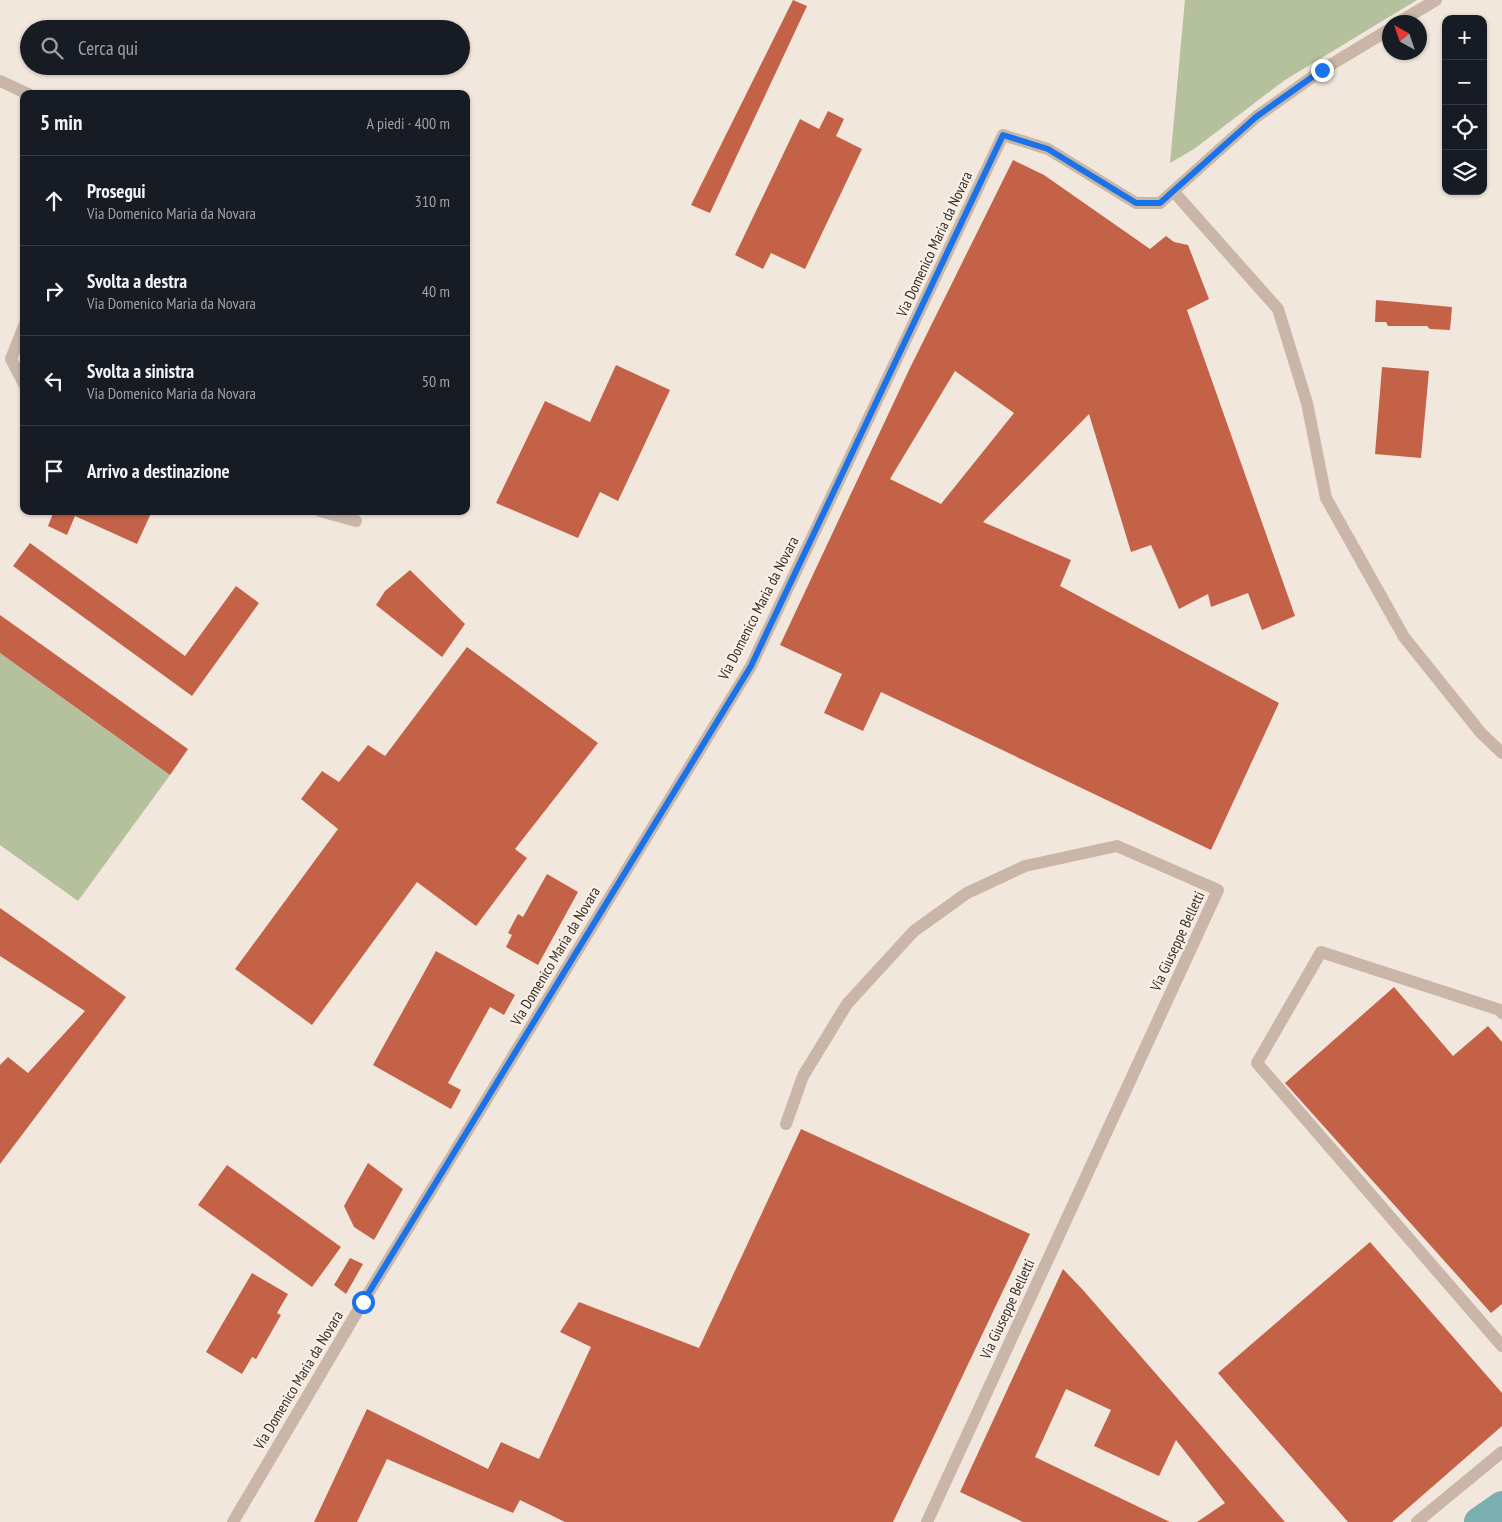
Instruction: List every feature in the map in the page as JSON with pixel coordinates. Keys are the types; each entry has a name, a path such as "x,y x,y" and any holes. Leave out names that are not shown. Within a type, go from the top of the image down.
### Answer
{"street":[{"path":"1411,15 1436,0"},
{"name":"Via Domenico Maria da Novara","path":"233,1522 363,1302 751,666 1003,135 1048,149 1136,203 1160,203 1256,117 1322,70 1382,34"},
{"path":"0,81 20,90"},
{"path":"1174,192 1278,309 1307,403 1326,498 1404,637 1481,733 1502,753"},
{"path":"20,336 11,359 20,376"},
{"path":"334,515 356,521"},
{"name":"Via Giuseppe Belletti","path":"786,1124 803,1076 847,1004 914,931 967,893 1025,866 1117,846 1218,890 927,1522"},
{"path":"1502,1013 1500,1010 1321,952 1257,1063 1502,1346"},
{"path":"1417,1522 1502,1452"}],"green space":[{"path":"1185,0 1417,0 1392,15 1382,15 1382,21 1285,80 1194,149 1170,163"},
{"path":"0,653 170,775 78,901 0,845"}],"building":[{"path":"793,0 807,6 710,213 691,205"},
{"path":"828,111 844,119 836,136 862,149 805,269 771,253 763,269 735,255 800,119 819,129"},
{"path":"1013,160 1044,175 1150,249 1166,236 1174,242 1188,245 1209,299 1187,310 1295,616 1262,630 1248,593 1211,607 1208,594 1179,609 1151,545 1131,552 1089,414 983,522 1071,560 1060,586 1279,703 1211,850 881,692 863,731 824,713 842,674 780,645 909,370","holes":["955,371 1014,413 941,504 890,479"]},
{"path":"1376,300 1452,307 1450,330 1430,329 1427,326 1388,326 1386,322 1375,322"},
{"path":"616,365 670,390 618,501 600,492 578,538 496,503 545,401 590,422"},
{"path":"1382,367 1429,371 1421,458 1375,454"},
{"path":"52,515 150,515 137,544 75,516 67,535 48,526"},
{"path":"30,543 185,656 236,586 259,603 192,696 13,566"},
{"path":"410,570 465,624 442,657 376,605 385,591"},
{"path":"0,615 188,749 170,775 0,653"},
{"path":"467,647 598,743 515,849 527,858 476,926 417,882 312,1025 235,969 338,829 301,799 322,771 339,782 368,745 385,756"},
{"path":"547,874 578,892 538,965 506,947 512,935 508,933 518,914 523,917"},
{"path":"0,908 126,997 0,1164 0,1065 8,1057 28,1073 85,1011 0,956"},
{"path":"436,951 515,995 504,1015 490,1007 448,1083 461,1090 451,1109 373,1065"},
{"path":"1394,987 1453,1056 1488,1026 1502,1042 1502,1304 1491,1313 1285,1083"},
{"path":"801,1129 1030,1234 893,1522 565,1522 520,1500 513,1513 387,1459 357,1522 314,1522 367,1409 488,1469 501,1442 539,1459 591,1347 560,1332 579,1302 699,1348"},
{"path":"368,1163 403,1189 374,1240 354,1227 344,1206"},
{"path":"227,1165 341,1247 312,1287 198,1205"},
{"path":"1370,1242 1502,1393 1502,1426 1392,1522 1348,1522 1218,1373"},
{"path":"350,1258 363,1264 346,1294 334,1285"},
{"path":"1063,1269 1285,1522 1197,1522 1225,1503 1176,1440 1159,1476 1094,1446 1111,1410 1066,1389 1035,1457 1170,1522 1023,1522 960,1492"},
{"path":"252,1273 288,1294 277,1313 281,1315 256,1359 252,1357 242,1374 206,1352"}],"waterway":[{"path":"1479,1522 1502,1506"}],"route":[{"path":"363,1302 751,666 1003,135 1048,149 1136,203 1160,203 1256,117 1322,70"}]}
